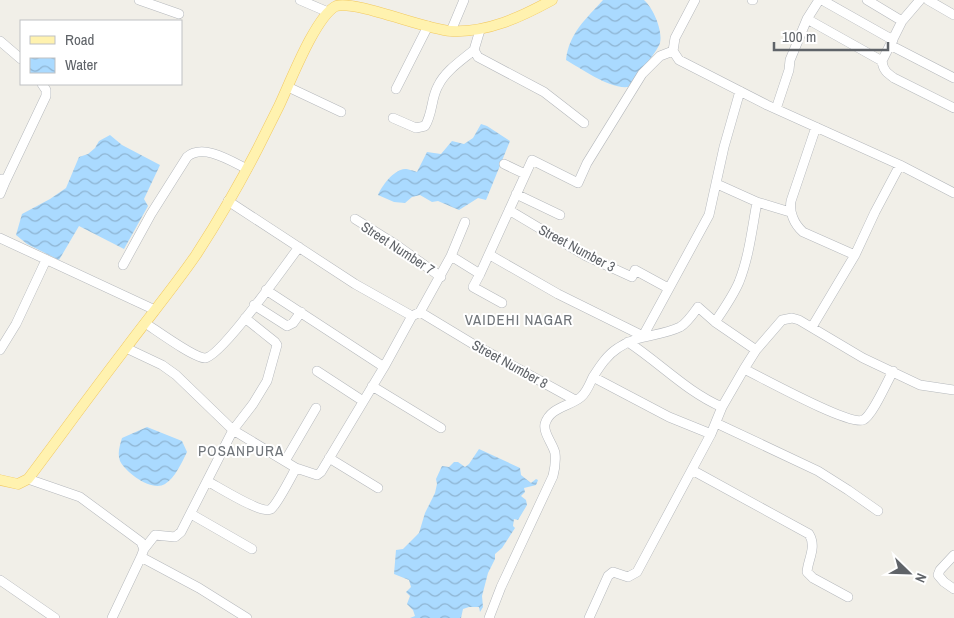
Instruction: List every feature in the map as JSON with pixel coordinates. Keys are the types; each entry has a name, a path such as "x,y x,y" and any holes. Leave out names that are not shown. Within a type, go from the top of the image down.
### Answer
{"main road":[{"path":"0,480 18,484 28,479 196,256 247,169 318,26 328,12 336,5 342,2 359,4 428,26 452,31 480,30 493,26 552,0"}],"street":[{"path":"139,0 179,14"},
{"path":"300,0 328,12"},
{"path":"452,31 464,0"},
{"path":"695,0 674,38 673,51 675,56 684,63 776,109 900,165 954,193"},
{"path":"776,109 789,70 790,60 807,19 820,0 954,78"},
{"path":"867,0 902,21"},
{"path":"920,0 902,21 882,61 882,66 886,73 894,78 954,108"},
{"path":"928,0 954,15"},
{"path":"807,19 882,61"},
{"path":"396,89 428,26"},
{"path":"393,118 416,128 424,126 433,107 438,86 454,67 474,50 480,30"},
{"path":"0,41 20,58"},
{"path":"474,50 478,57 538,88 584,123"},
{"path":"502,303 473,287 490,255 532,160 578,183 592,155 642,74 660,56 673,51"},
{"path":"0,194 2,180 46,96 46,90 43,85"},
{"path":"288,87 341,112"},
{"path":"643,336 709,215 724,147 740,91"},
{"path":"816,127 790,212 799,229 803,232 855,255"},
{"path":"123,265 151,214 187,157 191,154 203,152 226,158 247,169"},
{"path":"504,164 525,174"},
{"path":"812,327 855,255 900,165"},
{"path":"717,184 757,202 790,212"},
{"path":"516,194 560,215"},
{"name":"Street Number 8","path":"228,201 355,284 473,344 575,400"},
{"path":"715,322 738,283 746,260 757,202"},
{"name":"Street Number 3","path":"509,210 586,256 632,277 635,270 668,288"},
{"name":"Street Number 7","path":"354,220 395,244 441,277"},
{"path":"126,348 162,365 176,375 233,430 296,468 317,475 321,472 416,314 441,277 465,222"},
{"path":"0,238 155,310"},
{"path":"145,323 195,355 205,358 217,351 245,318 298,247"},
{"path":"490,255 558,294 643,336"},
{"path":"451,256 480,274"},
{"path":"0,350 16,324 46,260"},
{"path":"266,290 384,366"},
{"path":"254,305 287,326 293,323 301,312"},
{"path":"489,618 501,587 553,476 556,464 554,452 545,428 550,415 581,396 603,362 611,354 628,342 643,336 681,327 698,307 715,322 756,350"},
{"path":"112,618 142,553 156,535 178,536 233,430 264,387 270,375 277,349 275,342 245,318"},
{"path":"589,618 608,576 614,572 628,577 637,572 711,434 722,406 756,350 782,320 792,318 812,327 863,358 920,385 954,390"},
{"path":"628,342 688,386 722,406"},
{"path":"744,368 813,404 844,417 860,421 865,419 871,410 893,371"},
{"path":"317,371 363,401"},
{"path":"593,377 669,417 711,434"},
{"path":"372,386 441,428"},
{"path":"285,461 316,408"},
{"path":"716,423 818,471 878,511"},
{"path":"329,458 378,488"},
{"path":"207,481 256,507 267,510 271,509 276,502 296,468"},
{"path":"692,470 809,534 813,540 807,572 813,578 848,597"},
{"path":"28,479 80,497 141,542 142,553"},
{"path":"191,514 252,549"},
{"path":"142,553 247,618"},
{"path":"954,555 940,570 938,575 954,589"},
{"path":"0,580 52,617"}],"water":[{"path":"603,0 644,0 654,14 659,26 661,38 658,47 628,87 604,82 566,60 571,42 579,27"},
{"path":"481,124 510,141 486,200 478,198 459,210 438,201 432,202 420,195 412,197 405,203 394,202 378,195 385,183 396,172 405,169 417,172 427,152 441,154 452,141 464,144 473,138"},
{"path":"110,135 122,145 160,165 144,199 148,206 124,249 79,226 59,260 27,244 16,235 22,214 66,188 79,157 88,154 99,141"},
{"path":"147,427 182,441 187,452 172,478 160,486 147,483 133,476 123,466 119,458 122,438"},
{"path":"479,449 520,468 521,475 531,483 536,479 538,480 536,485 524,488 525,492 521,496 526,500 527,505 518,520 514,519 513,526 515,528 502,548 495,554 482,596 483,607 480,612 479,607 469,607 463,609 461,618 410,618 415,616 413,610 407,604 410,596 406,592 411,587 409,580 394,574 396,550 403,549 419,533 425,513 435,493 436,479 442,466 449,467 454,462 458,462 465,467"}],"district":[{"name":"VAIDEHI NAGAR","path":"519,320"},
{"name":"POSANPURA","path":"241,451"}]}
